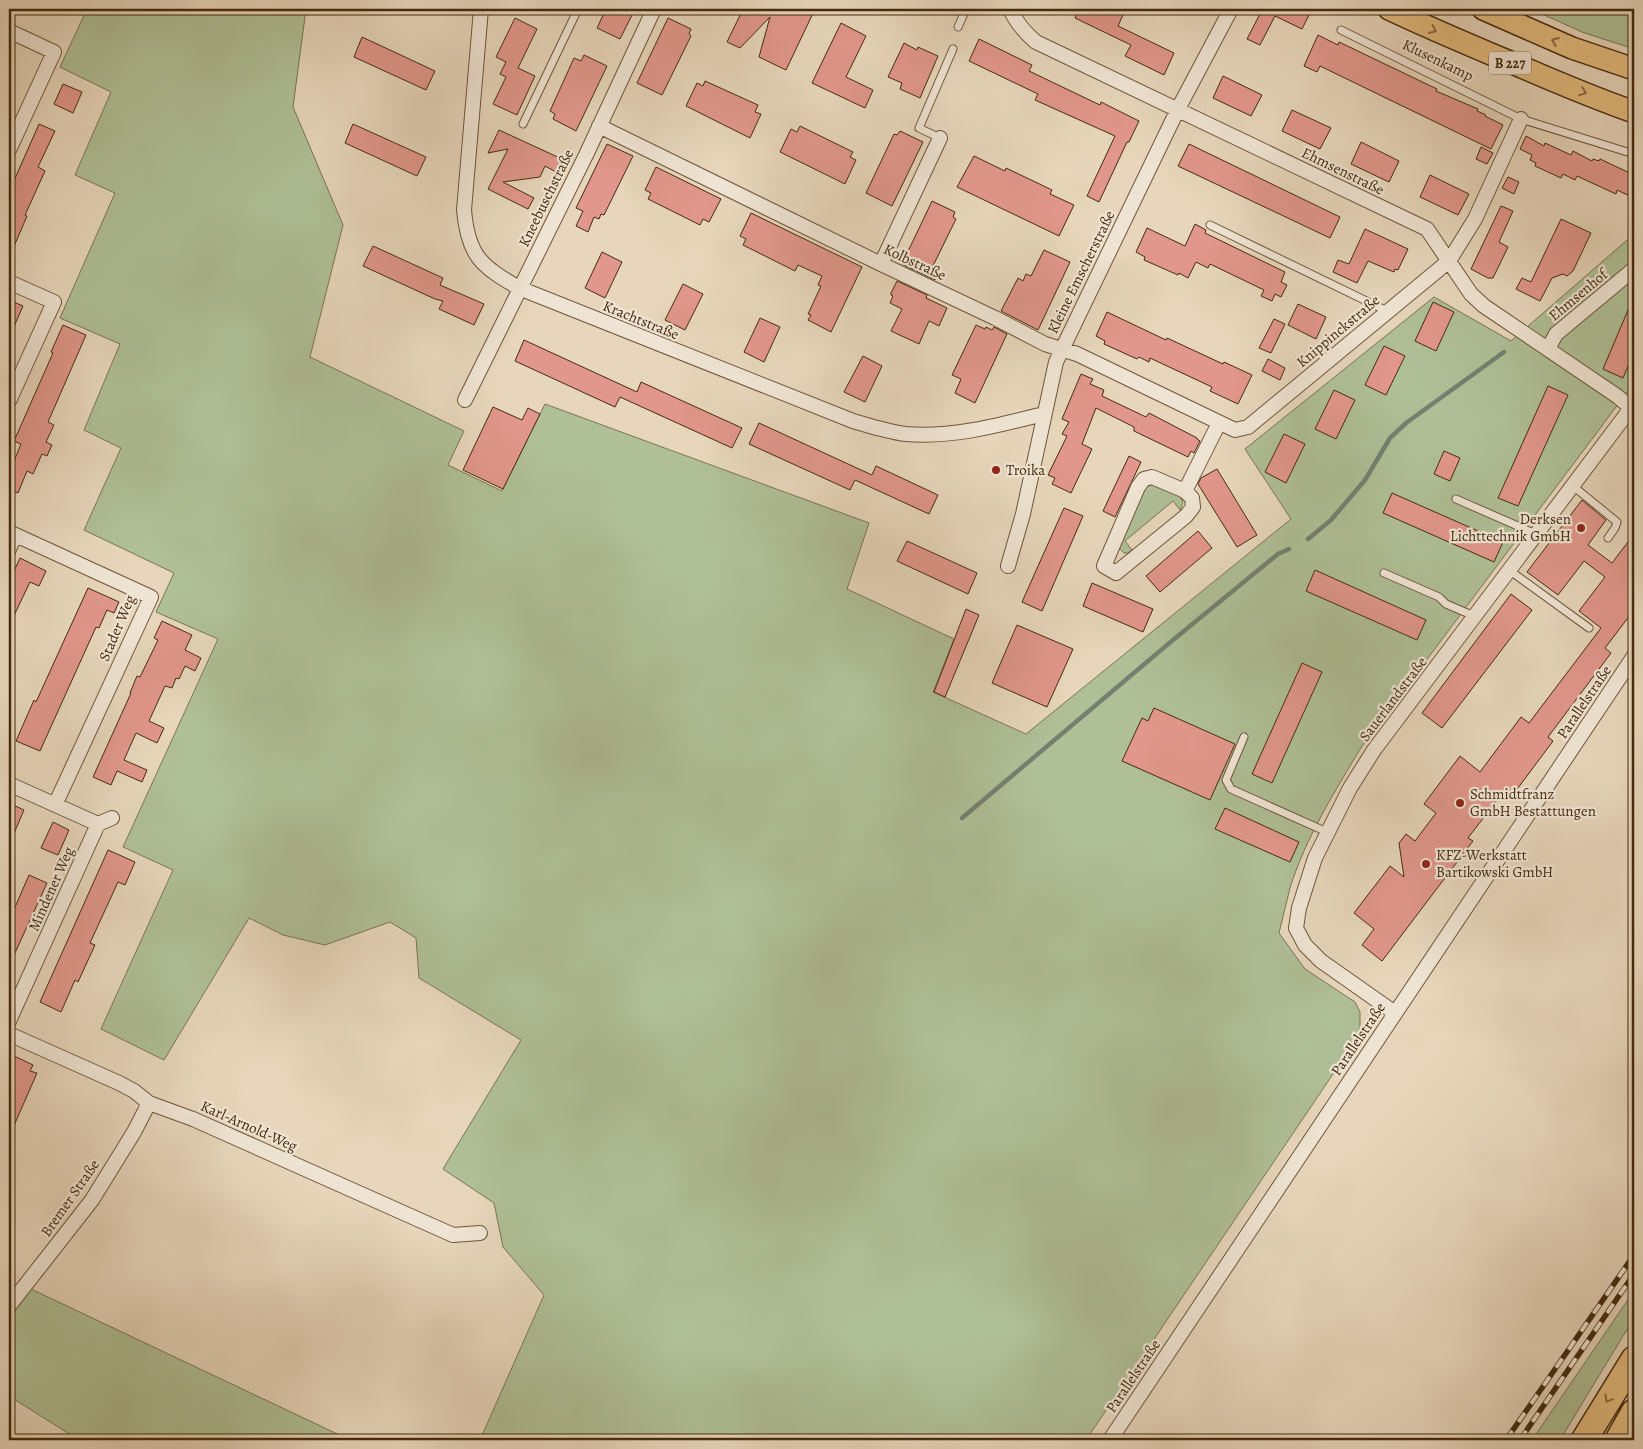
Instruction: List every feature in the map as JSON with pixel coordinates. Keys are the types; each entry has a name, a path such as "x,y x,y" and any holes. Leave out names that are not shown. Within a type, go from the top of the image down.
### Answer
{"highway":[{"path":"1584,1440 1634,1359"},
{"path":"1618,1440 1634,1412"}],"main road":[{"name":"B 227","path":"1389,9 1439,33 1634,112"},
{"name":"B 227","path":"1483,9 1572,48 1634,69"}],"street":[{"name":"Krachtstraße","path":"480,9 464,210 471,245 476,254 496,275 519,288 853,421 879,429 906,434 945,434 971,431 1044,414"},
{"name":"Kneebuschstraße","path":"465,400 654,9"},
{"name":"Ehmsenstraße","path":"1010,9 1025,33 1036,42 1427,229 1471,294 1484,306 1633,407"},
{"name":"Kleine Emscherstraße","path":"1008,566 1023,514 1056,362 1178,109 1231,9"},
{"path":"9,31 54,52 9,150"},
{"path":"1449,261 1475,219 1520,119"},
{"name":"Kolbstraße","path":"599,126 1045,344 1077,354 1236,430 1248,427"},
{"path":"881,264 940,138"},
{"name":"Knippinckstraße","path":"1248,427 1449,261"},
{"name":"Ehmsenhof","path":"1548,349 1556,334 1634,269"},
{"path":"9,282 54,302 9,401"},
{"name":"Sauerlandstraße","path":"1395,1013 1321,961 1305,945 1296,928 1299,908 1306,884 1327,832 1350,788 1374,750 1633,407"},
{"path":"1185,491 1219,423"},
{"path":"1152,477 1185,491 1192,498 1193,507 1186,516 1116,573 1104,566 1138,487 1144,479 1152,477"},
{"name":"Stader Weg","path":"9,549 12,534 151,597 55,805"},
{"name":"Parallelstraße","path":"1110,1440 1634,656"},
{"path":"9,784 98,824 112,818"},
{"name":"Mindener Weg","path":"9,1021 98,824"},
{"name":"Karl-Arnold-Weg","path":"9,1034 119,1083 134,1091 149,1103 193,1118 453,1235 480,1233"},
{"name":"Bremer Straße","path":"9,1306 92,1200 134,1132 149,1103"}],"lane":[{"path":"523,124 578,9"},
{"path":"958,27 966,9"},
{"name":"Klusenkamp","path":"1341,30 1520,119 1634,154"},
{"path":"940,138 919,128 953,49"},
{"path":"1210,225 1387,311"},
{"path":"1573,486 1617,522 1608,538"},
{"path":"1456,499 1536,534"},
{"path":"1510,570 1589,628"},
{"path":"1384,573 1439,596 1446,604 1474,616"},
{"path":"1244,736 1226,780 1231,789 1327,832"}],"green space":[{"path":"87,9 306,9 293,107 343,225 310,357 464,431 448,465 502,491 545,404 869,523 847,589 954,639 933,692 1026,734 1291,519 1245,449 1434,297 1511,341 1634,234 1634,387 1631,387 1362,746 1313,833 1290,888 1279,933 1305,969 1355,1002 1360,1012 1360,1034 1086,1440 480,1440 544,1295 503,1247 494,1203 443,1169 521,1040 419,978 416,938 390,922 325,945 283,935 249,918 164,1060 101,1029 173,870 123,847 218,639 156,612 174,573 84,530 121,448 84,430 120,344 60,318 115,193 75,175 111,92 60,67"},
{"path":"1531,9 1634,9 1634,49 1582,32"},
{"path":"1153,484 1179,495 1183,502 1180,510 1173,501 1125,541 1132,550 1124,553 1119,548 1120,543 1144,489"},
{"path":"31,1289 350,1440 79,1440 9,1396 9,1317"},
{"path":"1634,1291 1634,1318 1560,1440 1532,1440"}],"building":[{"path":"606,9 635,9 620,39 597,28"},
{"path":"743,9 815,9 786,70 759,57 770,17 740,48 727,42"},
{"path":"1079,9 1111,9 1123,15 1118,26 1174,53 1164,75 1125,56 1131,45 1075,18"},
{"path":"1259,9 1312,9 1302,29 1275,16 1260,45 1247,39 1262,10"},
{"path":"515,18 537,29 518,68 535,76 517,115 493,104 506,77 500,74 506,62 496,57"},
{"path":"668,18 691,29 689,34 691,36 662,95 637,83"},
{"path":"841,23 866,36 846,77 873,90 865,108 812,83"},
{"path":"1318,35 1338,45 1339,42 1437,89 1436,91 1478,109 1477,111 1503,125 1491,149 1320,66 1317,72 1304,66"},
{"path":"362,37 435,71 426,90 354,57"},
{"path":"979,39 1032,65 1029,71 1100,105 1101,102 1139,121 1099,202 1087,196 1115,136 1035,100 1038,94 969,61"},
{"path":"904,43 917,50 918,47 938,56 920,98 900,89 902,83 888,77"},
{"path":"584,55 607,66 576,131 553,119 555,114 550,111 574,58 581,61"},
{"path":"1223,76 1262,95 1251,116 1213,98"},
{"path":"705,81 758,105 755,112 761,114 750,138 686,106 697,83 703,86"},
{"path":"63,84 82,92 73,113 54,104"},
{"path":"1292,110 1331,128 1320,149 1282,131"},
{"path":"39,124 55,131 38,167 45,171 25,215 27,216 9,258 9,192"},
{"path":"353,124 426,157 417,176 345,143"},
{"path":"800,126 853,152 850,157 856,160 845,184 780,152 791,129 797,132"},
{"path":"499,130 562,159 556,172 545,166 540,177 503,182 534,198 528,209 488,189 508,149 488,153"},
{"path":"900,131 923,142 892,206 866,193 894,134 897,135"},
{"path":"1526,136 1544,146 1545,143 1571,155 1573,151 1592,161 1593,159 1599,161 1600,159 1634,175 1634,198 1617,190 1616,194 1577,176 1575,180 1563,174 1561,178 1535,166 1536,163 1530,160 1532,155 1520,149"},
{"path":"1361,142 1399,161 1389,182 1351,164"},
{"path":"607,144 633,156 604,215 601,214 599,219 594,217 588,232 576,226 583,211 576,208"},
{"path":"1189,144 1340,217 1330,238 1178,166"},
{"path":"1481,147 1493,153 1487,164 1476,159"},
{"path":"974,156 1005,171 1006,168 1052,190 1050,194 1074,205 1059,236 957,187"},
{"path":"656,167 721,199 709,222 703,219 700,225 648,199 651,193 645,190"},
{"path":"1430,175 1469,194 1458,215 1420,197"},
{"path":"1508,177 1519,182 1514,194 1502,188"},
{"path":"932,201 955,212 953,217 956,219 930,272 937,276 935,280 902,264"},
{"path":"1501,206 1513,211 1499,242 1508,247 1493,278 1488,278 1471,269"},
{"path":"751,213 862,267 831,332 808,320 811,315 808,314 821,286 818,285 822,276 798,265 795,271 743,245 746,239 740,236"},
{"path":"1561,219 1591,233 1573,271 1567,276 1563,274 1552,278 1540,301 1516,289 1522,278 1531,282"},
{"path":"1195,224 1206,230 1205,233 1285,272 1281,282 1287,285 1281,297 1275,294 1272,301 1261,296 1264,290 1210,264 1208,268 1196,262 1188,278 1144,260 1145,257 1136,252 1147,228 1185,246"},
{"path":"1365,229 1408,249 1398,270 1395,269 1394,272 1368,261 1357,283 1333,272 1338,260 1349,264"},
{"path":"373,246 443,278 440,285 484,304 474,325 439,309 443,301 363,266"},
{"path":"1044,250 1070,262 1038,330 1001,311 1018,278 1023,281 1026,274 1031,276"},
{"path":"602,252 622,262 605,298 585,288"},
{"path":"897,281 927,295 926,298 947,308 939,326 929,321 919,344 891,331 902,309 890,303 893,296 891,293"},
{"path":"683,284 703,294 685,330 665,320"},
{"path":"1634,296 1634,352 1623,378 1603,369"},
{"path":"9,300 23,306 9,338"},
{"path":"1433,302 1454,312 1436,351 1415,341"},
{"path":"1298,304 1326,317 1316,339 1288,325"},
{"path":"1107,312 1166,340 1167,338 1252,375 1238,404 1210,391 1212,387 1150,358 1149,362 1139,357 1137,359 1104,344 1105,341 1096,336"},
{"path":"760,318 780,327 764,362 744,352"},
{"path":"1274,319 1285,324 1271,353 1259,348"},
{"path":"63,325 86,335 48,422 54,425 46,442 52,445 47,456 42,454 33,474 27,471 18,493 9,489 9,473 21,444 14,441 53,353 51,352"},
{"path":"976,325 992,330 994,327 1007,334 975,403 955,393 961,379 952,375"},
{"path":"524,340 637,392 641,382 742,428 732,448 620,397 615,407 515,361"},
{"path":"1384,346 1405,356 1386,395 1365,385"},
{"path":"863,356 882,366 865,402 844,392"},
{"path":"1268,359 1285,368 1280,380 1262,371"},
{"path":"1081,374 1093,379 1090,384 1104,390 1102,396 1146,417 1149,413 1197,438 1200,441 1194,453 1191,451 1188,457 1134,431 1134,427 1096,408 1082,444 1092,449 1071,493 1052,484 1055,478 1048,475 1067,436 1062,434 1069,422 1062,419"},
{"path":"1548,386 1568,395 1518,506 1498,498"},
{"path":"1334,390 1355,400 1336,439 1315,429"},
{"path":"493,407 522,420 528,408 540,414 503,489 463,470"},
{"path":"759,423 872,475 876,466 938,495 929,514 855,480 850,490 749,444"},
{"path":"1284,434 1305,444 1286,483 1265,472"},
{"path":"1444,451 1460,458 1450,481 1434,474"},
{"path":"1129,456 1141,462 1115,517 1103,511"},
{"path":"1217,469 1257,535 1237,547 1198,484 1201,478"},
{"path":"1392,493 1503,542 1494,562 1383,513"},
{"path":"1582,500 1606,520 1588,545 1612,563 1634,534 1634,610 1605,648 1611,653 1548,737 1553,741 1512,796 1509,793 1505,798 1501,795 1468,838 1473,841 1382,961 1362,945 1374,929 1354,913 1390,866 1404,877 1399,843 1406,834 1415,841 1436,813 1424,804 1460,756 1480,772 1521,717 1529,723 1601,628 1579,611 1605,577 1584,561 1558,595 1527,572"},
{"path":"1064,508 1083,516 1042,611 1022,602"},
{"path":"1198,531 1212,548 1160,592 1146,576"},
{"path":"907,541 977,573 968,594 897,561"},
{"path":"20,558 46,571 39,586 30,582 9,626 9,582"},
{"path":"1315,570 1426,620 1417,640 1306,591"},
{"path":"1092,583 1153,609 1143,632 1083,606"},
{"path":"88,588 119,602 114,613 107,610 99,628 96,627 40,751 16,741"},
{"path":"1511,594 1532,610 1442,728 1422,713"},
{"path":"966,609 979,615 945,697 934,692"},
{"path":"162,621 192,635 185,650 201,658 195,671 185,666 179,679 176,678 172,688 165,686 149,721 164,728 157,743 136,733 124,760 147,770 142,782 117,771 111,785 93,777 137,676 140,677 158,640 154,638"},
{"path":"1017,625 1073,649 1047,707 992,683"},
{"path":"1302,663 1322,672 1272,783 1252,774"},
{"path":"1154,708 1235,744 1210,800 1122,761 1142,718 1148,721"},
{"path":"9,803 24,810 9,845"},
{"path":"1225,808 1299,842 1290,862 1215,829"},
{"path":"53,822 69,830 58,855 41,848"},
{"path":"108,850 135,862 125,885 118,882 90,943 95,945 78,982 75,980 61,1012 40,1002"},
{"path":"29,875 47,883 9,966 9,921"},
{"path":"12,1055 33,1065 30,1071 37,1073 9,1137 9,1063"}],"waterway":[{"path":"1308,539 1331,520 1365,480 1390,438 1406,423 1504,352"},
{"path":"962,818 1173,640 1278,554 1289,549"}],"railway":[{"path":"1506,1440 1634,1255"},
{"path":"1520,1440 1634,1274"}],"place":[{"name":"Troika","path":"996,470"},
{"name":"Derksen Lichttechnik GmbH","path":"1581,528"},
{"name":"Schmidtfranz GmbH Bestattungen","path":"1460,803"},
{"name":"KFZ-Werkstatt Bartikowski GmbH","path":"1426,864"}]}
